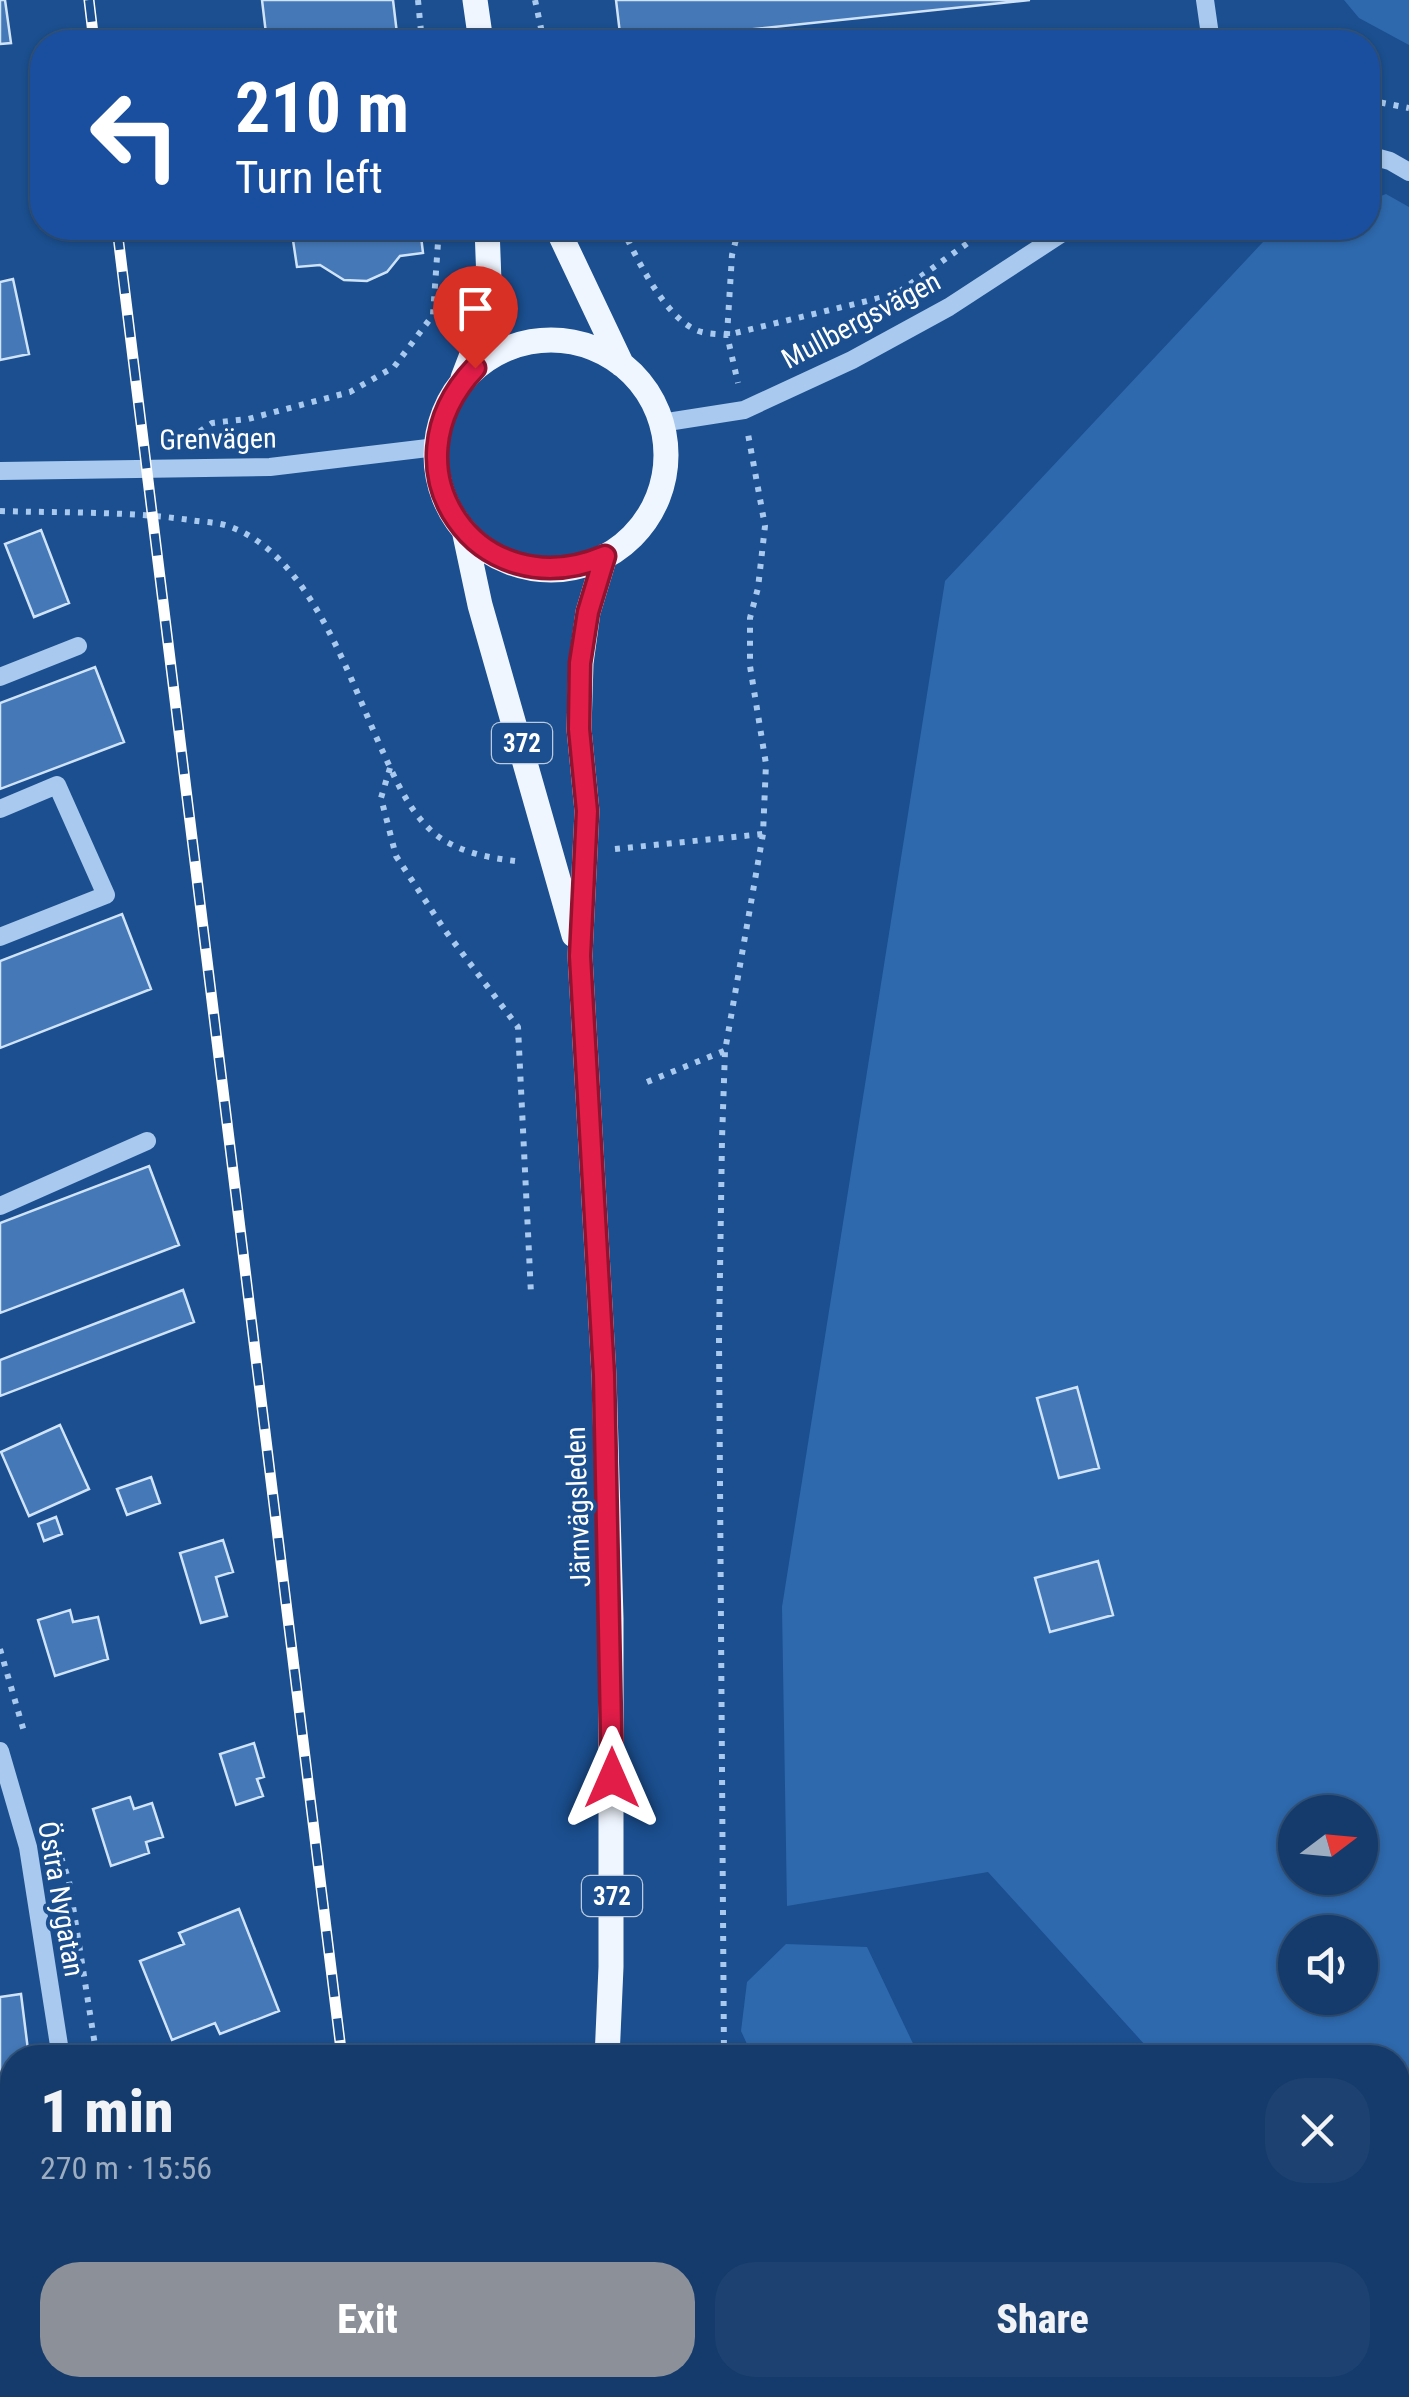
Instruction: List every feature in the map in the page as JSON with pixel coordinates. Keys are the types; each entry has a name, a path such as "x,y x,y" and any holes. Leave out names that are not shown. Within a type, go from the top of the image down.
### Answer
{"main road":[{"path":"474,0 479,30"},
{"name":"372","path":"462,382 475,368 509,348 548,340 587,346 622,365 639,381 661,423 665,467 652,510 624,544 605,556 563,570 519,566 480,546 444,500 436,447 444,413 462,382 490,308 487,240"},
{"name":"372","path":"564,240 622,365"},
{"name":"Järnvägsleden","path":"464,530 480,605 580,956"},
{"name":"Järnvägsleden","path":"605,556 588,612 580,663 579,729 587,811 580,956 604,1375 611,1618 612,1948 608,2045"}],"street":[{"path":"1206,0 1210,30"},
{"path":"1380,158 1409,172"},
{"name":"Mullbergsvägen","path":"661,423 744,410 852,360 949,307 1052,240"},
{"name":"Grenvägen","path":"0,470 270,466 436,447"},
{"path":"0,676 78,646"},
{"path":"0,809 57,785 106,895 0,937"},
{"path":"0,1206 147,1141"},
{"name":"Östra Nygatan","path":"0,1751 28,1848 59,2045"}],"path":[{"path":"418,0 421,30"},
{"path":"536,0 542,30"},
{"path":"1380,102 1409,108"},
{"path":"146,469 212,422 248,419 350,392 394,368 433,314 439,240"},
{"path":"628,240 673,312 695,330 727,336 896,294 972,240"},
{"path":"724,2045 719,1340 725,1051 762,834 766,764 750,666 750,618 758,588 765,526 727,336 736,240"},
{"path":"0,511 152,514 228,526 273,552 317,608 390,768 415,812 441,838 488,858 515,860"},
{"path":"390,768 381,798 396,856 444,929 518,1028 531,1294"},
{"path":"615,849 762,834"},
{"path":"647,1082 725,1051"}],"shaded area":[{"path":"1344,0 1409,0 1409,45 1359,18"},
{"path":"1386,194 1409,207 1409,2045 1145,2045 988,1872 787,1906 782,1607 945,581 1263,242 1380,240 1380,196"},
{"path":"786,1944 867,1947 914,2045 747,2045 741,2031 747,1982"}],"building":[{"path":"0,0 5,0 11,43 0,44"},
{"path":"262,0 393,0 397,30 266,30"},
{"path":"616,0 1030,0 745,30 620,30"},
{"path":"293,240 421,240 423,253 400,256 387,272 367,281 344,280 320,265 297,267"},
{"path":"13,279 29,354 0,360 0,282"},
{"path":"41,530 69,603 34,617 5,544"},
{"path":"95,667 124,742 0,789 0,703"},
{"path":"122,914 151,989 0,1048 0,961"},
{"path":"149,1166 179,1245 0,1313 0,1223"},
{"path":"183,1290 194,1322 0,1396 0,1360"},
{"path":"1077,1387 1099,1468 1059,1478 1037,1398"},
{"path":"60,1425 89,1489 29,1516 1,1452"},
{"path":"151,1477 160,1503 127,1515 117,1489"},
{"path":"56,1517 62,1534 44,1541 38,1524"},
{"path":"223,1540 233,1572 216,1577 227,1616 201,1623 180,1553"},
{"path":"1098,1561 1113,1615 1050,1632 1035,1578"},
{"path":"70,1610 73,1622 98,1617 108,1659 55,1676 38,1620"},
{"path":"254,1743 264,1777 257,1779 263,1796 236,1805 220,1754"},
{"path":"130,1797 134,1809 152,1803 163,1837 146,1842 149,1853 111,1866 93,1809"},
{"path":"239,1909 279,2011 220,2034 215,2023 172,2040 140,1961 184,1944 179,1933"},
{"path":"21,1994 27,2045 0,2045 0,1997"}],"railway":[{"path":"89,0 93,30"},
{"path":"118,240 340,2045"}],"route":[{"path":"475,368 449,402 436,447 439,483 453,516 480,546 519,566 563,570 605,556 588,612 580,663 579,729 587,811 580,956 604,1375 612,1778"}]}
